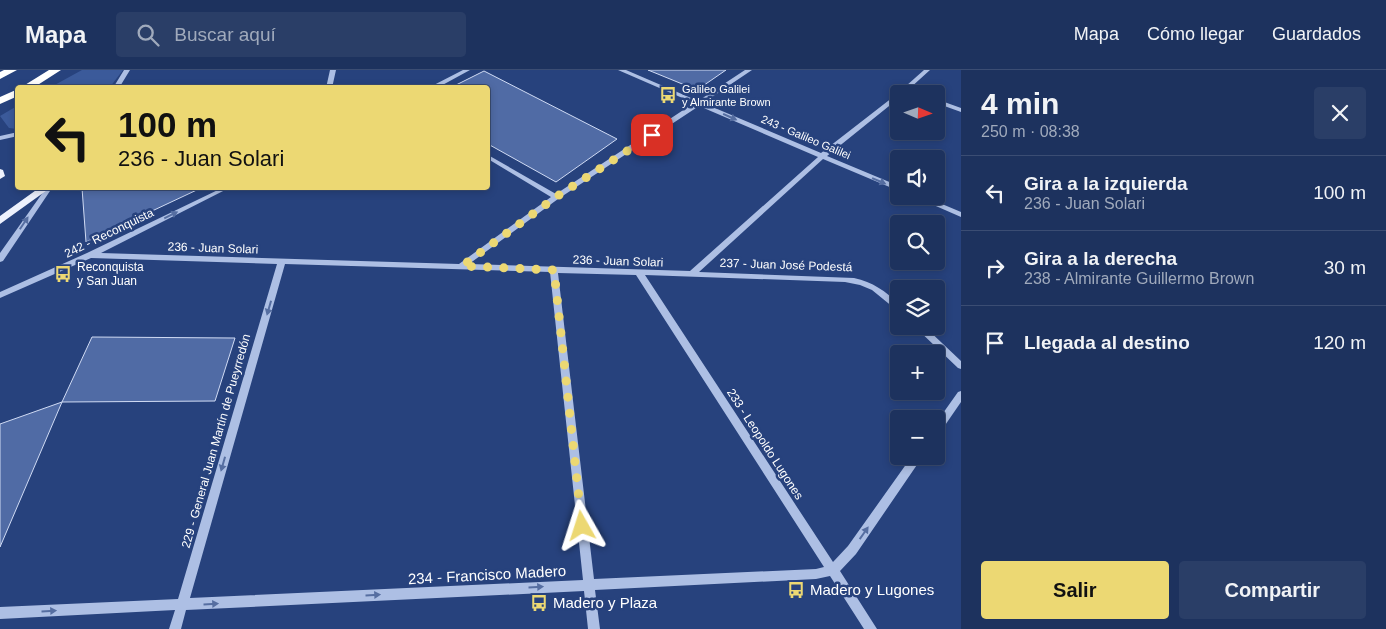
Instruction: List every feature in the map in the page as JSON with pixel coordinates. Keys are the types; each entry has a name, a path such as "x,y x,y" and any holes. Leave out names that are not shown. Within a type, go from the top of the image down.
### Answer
{"highway":[{"path":"29,85 56,70"},
{"path":"0,102 15,94"}],"main road":[{"path":"0,221 44,190"}],"street":[{"path":"118,85 128,70"},
{"path":"329,85 333,70"},
{"path":"437,85 467,70"},
{"name":"243 - Galileo Galilei","path":"621,70 890,185"},
{"path":"462,266 556,197 749,70"},
{"path":"910,85 926,70"},
{"path":"692,274 821,157 890,102"},
{"path":"945,104 961,110"},
{"path":"0,138 15,135"},
{"path":"490,158 556,197"},
{"path":"0,259 46,190"},
{"name":"242 - Reconquista","path":"0,295 90,255 222,190"},
{"path":"937,205 961,215"},
{"name":"236 - Juan Solari","path":"90,255 692,274"},
{"name":"229 - General Juan Martín de Pueyrredón","path":"175,629 282,261"},
{"path":"554,270 594,629"},
{"name":"233 - Leopoldo Lugones","path":"639,273 871,629"},
{"name":"237 - Juan José Podestá","path":"692,274 863,281 875,287 890,301"},
{"path":"928,335 961,366"},
{"path":"945,418 961,395"},
{"path":"833,570 852,550 912,465"},
{"name":"234 - Francisco Madero","path":"0,613 816,574 833,570"}],"shaded area":[{"path":"82,70 123,70 112,85 55,85"},
{"path":"15,107 15,129 9,128 0,116"}],"building":[{"path":"648,70 726,70 697,90"},
{"path":"484,71 617,139 556,182 490,145 490,85 456,85"},
{"path":"82,190 197,190 86,242"},
{"path":"92,337 235,338 215,401 62,402"},
{"path":"62,402 0,547 0,424"}],"place":[{"name":"Galileo Galilei y Almirante Brown","path":"668,95"},
{"name":"Reconquista y San Juan","path":"63,274"},
{"name":"Madero y Lugones","path":"796,590"},
{"name":"Madero y Plaza","path":"539,603"}],"route":[{"path":"582,526 554,270 462,266 556,197 652,135"}]}
